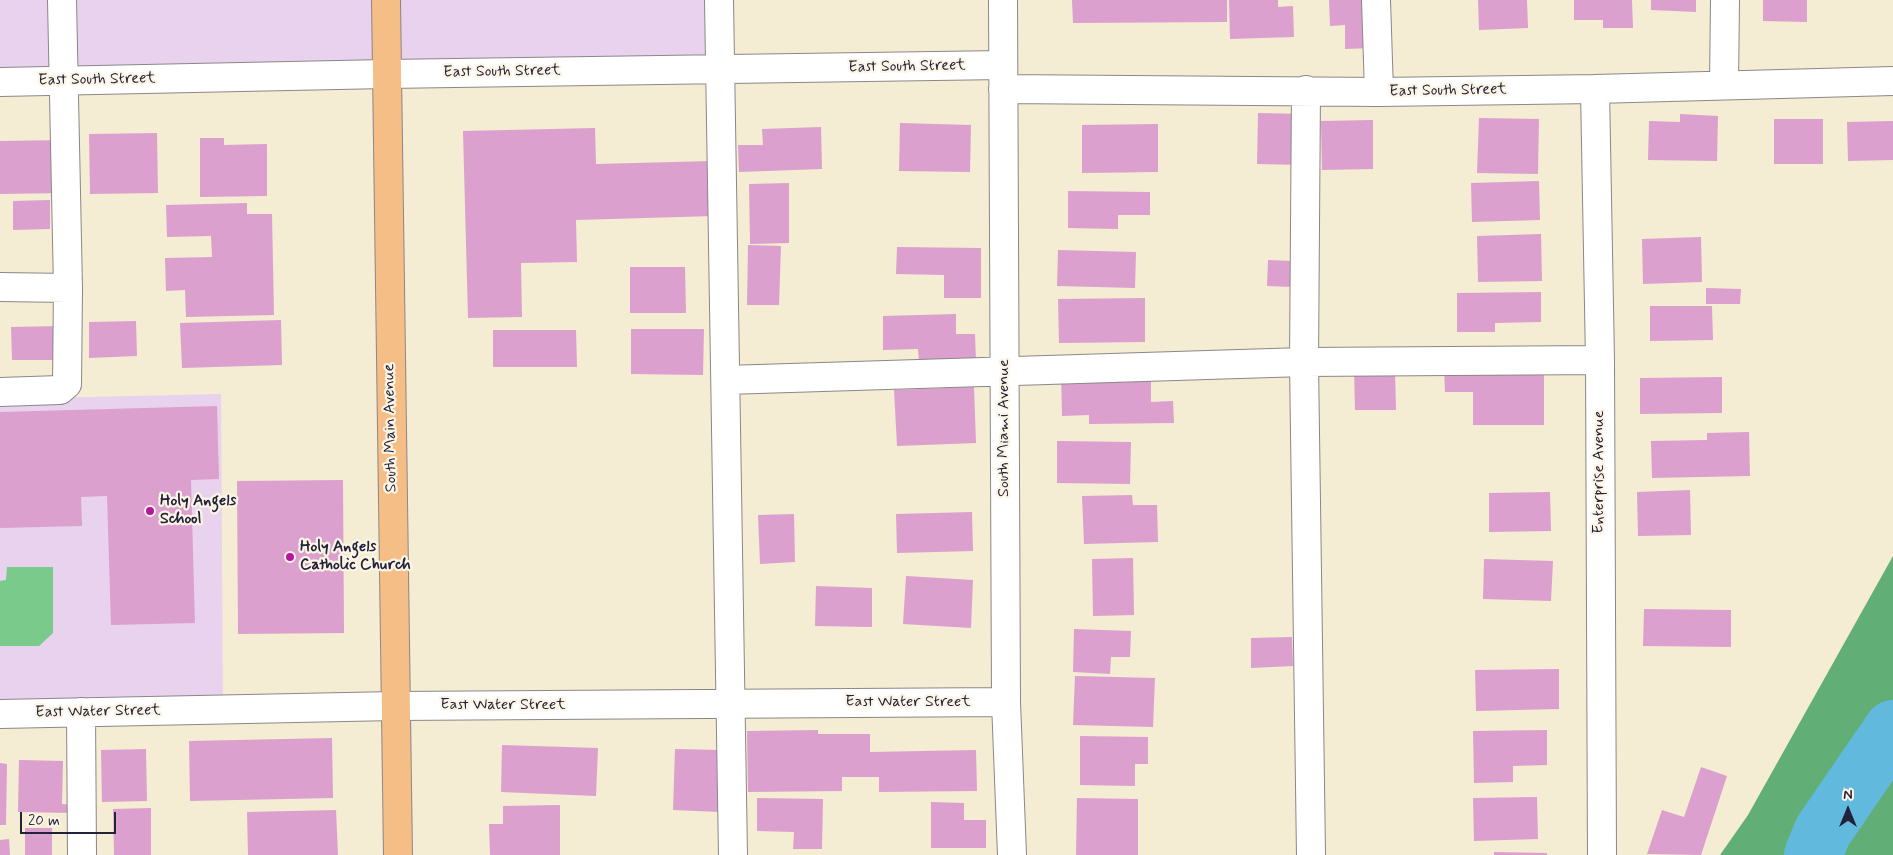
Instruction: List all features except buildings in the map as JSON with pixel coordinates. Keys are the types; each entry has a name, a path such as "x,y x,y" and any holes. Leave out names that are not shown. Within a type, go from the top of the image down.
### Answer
{"main road":[{"name":"South Main Avenue","path":"386,0 398,855"}],"street":[{"path":"0,392 60,390 67,384 68,288 62,0"},
{"path":"719,0 732,704 732,855"},
{"name":"South Miami Avenue","path":"1003,0 1006,702 1012,855"},
{"path":"1376,0 1378,92"},
{"path":"1724,85 1725,0"},
{"name":"East South Street","path":"0,82 721,69 1003,77 1378,92 1595,89 1893,81"},
{"name":"Enterprise Avenue","path":"1595,89 1600,360 1602,855"},
{"path":"1306,90 1304,362 1311,855"},
{"path":"0,287 68,288"},
{"path":"726,380 1304,362 1600,360"},
{"name":"East Water Street","path":"0,714 395,706 1006,702"},
{"path":"81,712 82,855"}],"shaded area":[{"path":"0,0 719,0 721,69 0,82"},
{"path":"221,394 223,710 0,714 0,399"}],"green space":[{"path":"1893,556 1893,855 1720,855 1748,815"},
{"path":"7,567 53,567 53,633 39,646 0,646 0,581 6,580"}],"waterway":[{"path":"1813,855 1823,831 1893,729"}],"place":[{"name":"Holy Angels School","path":"150,511"},
{"name":"Holy Angels Catholic Church","path":"290,557"}]}
